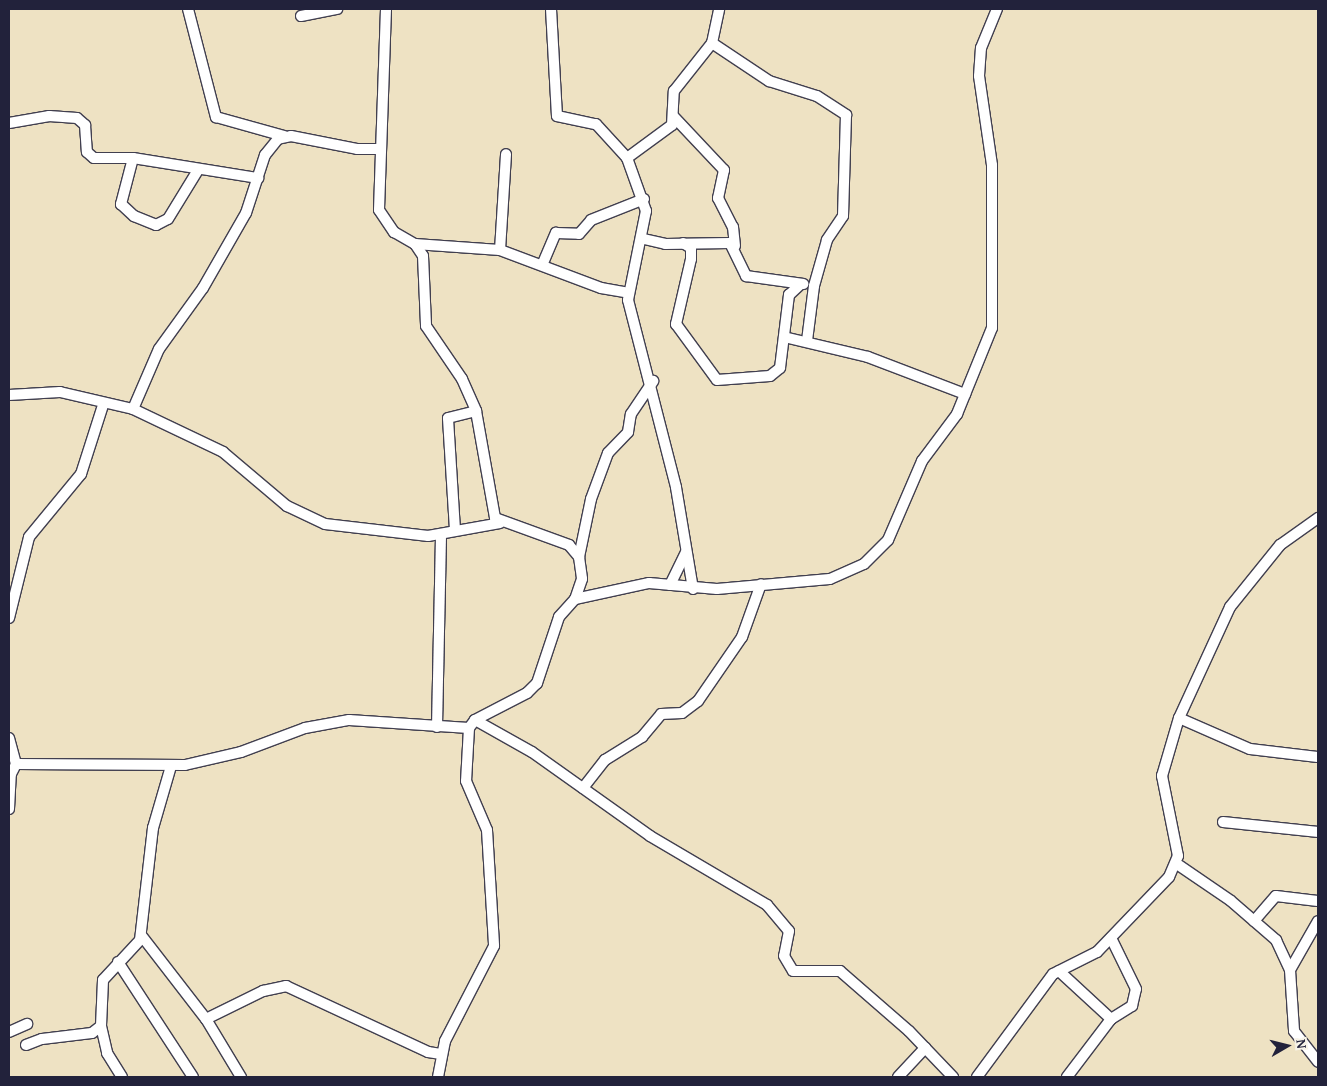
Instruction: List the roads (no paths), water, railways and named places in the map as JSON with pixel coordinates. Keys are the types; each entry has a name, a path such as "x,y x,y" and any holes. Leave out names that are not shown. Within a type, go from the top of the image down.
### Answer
{"street":[{"path":"188,9 216,117 284,136 357,149 381,149"},
{"path":"301,16 337,9"},
{"path":"386,9 379,210 394,232 415,244 500,250 542,263 600,288 628,293"},
{"path":"551,9 557,116 596,124 627,158 644,199 644,239 628,293 652,381 693,589"},
{"path":"627,158 667,132 674,117 676,87 712,43 719,9"},
{"path":"575,599 640,584 670,585 693,589 830,579 876,554 898,520 922,461 957,414 988,340 995,308 992,165 978,76 981,48 997,9"},
{"path":"712,43 769,81 817,96 846,116 843,216 827,240 814,286 807,341"},
{"path":"9,123 49,116 77,118 85,125 89,155 133,158 198,170 258,178"},
{"path":"674,117 724,170 718,198 733,228 735,246 746,276 814,286"},
{"path":"133,409 159,349 203,288 236,230 268,150 284,136"},
{"path":"500,250 506,154"},
{"path":"133,158 121,204 134,216 156,225 168,220 198,170"},
{"path":"542,263 556,233 579,234 591,220 644,199"},
{"path":"644,239 683,243 713,240 735,246"},
{"path":"683,243 691,248 691,259 676,324 715,378 722,381 777,372 784,354 789,295 801,284"},
{"path":"415,244 423,256 426,326 462,378 476,411 490,500 500,523"},
{"path":"784,337 868,357 965,394"},
{"path":"16,764 171,766 241,752 288,733 331,723 437,727 472,724 527,693 537,683 559,617 575,599 582,579 579,557 591,499 608,453 628,432 630,414 652,381"},
{"path":"9,396 60,392 103,405 133,409 223,452 280,501 310,519 394,535 440,534 500,523 569,545 579,557"},
{"path":"9,618 29,537 81,474 103,405"},
{"path":"455,530 448,418 476,411"},
{"path":"1318,518 1280,545 1230,607 1179,718 1162,776 1177,864 1254,921 1276,940 1290,970 1294,1031 1318,1062"},
{"path":"437,727 440,534"},
{"path":"670,585 686,552"},
{"path":"583,788 605,760 642,736 661,714 682,713 698,702 742,637 761,584"},
{"path":"1179,718 1250,750 1318,758"},
{"path":"472,724 583,788 650,836 767,906 789,931 784,956 793,971 840,971 925,1048 953,1077"},
{"path":"438,1077 441,1054 454,1019 480,979 494,946 487,830 466,781 472,724"},
{"path":"9,738 16,764 10,774 9,809"},
{"path":"122,1077 107,1054 101,1026 101,985 118,962 134,949 140,935 153,828 171,766"},
{"path":"1223,822 1318,832"},
{"path":"977,1077 1059,970 1093,955 1111,938 1177,864"},
{"path":"1254,921 1276,896 1318,901"},
{"path":"1290,970 1318,921"},
{"path":"140,935 206,1019 240,1077"},
{"path":"1067,1077 1111,1019 1132,1006 1136,989 1111,938"},
{"path":"118,962 193,1077"},
{"path":"1059,970 1111,1019"},
{"path":"206,1019 263,992 286,986 428,1052 441,1054"},
{"path":"9,1032 27,1024"},
{"path":"26,1045 42,1038 92,1033 101,1026"},
{"path":"898,1077 925,1048"}]}
